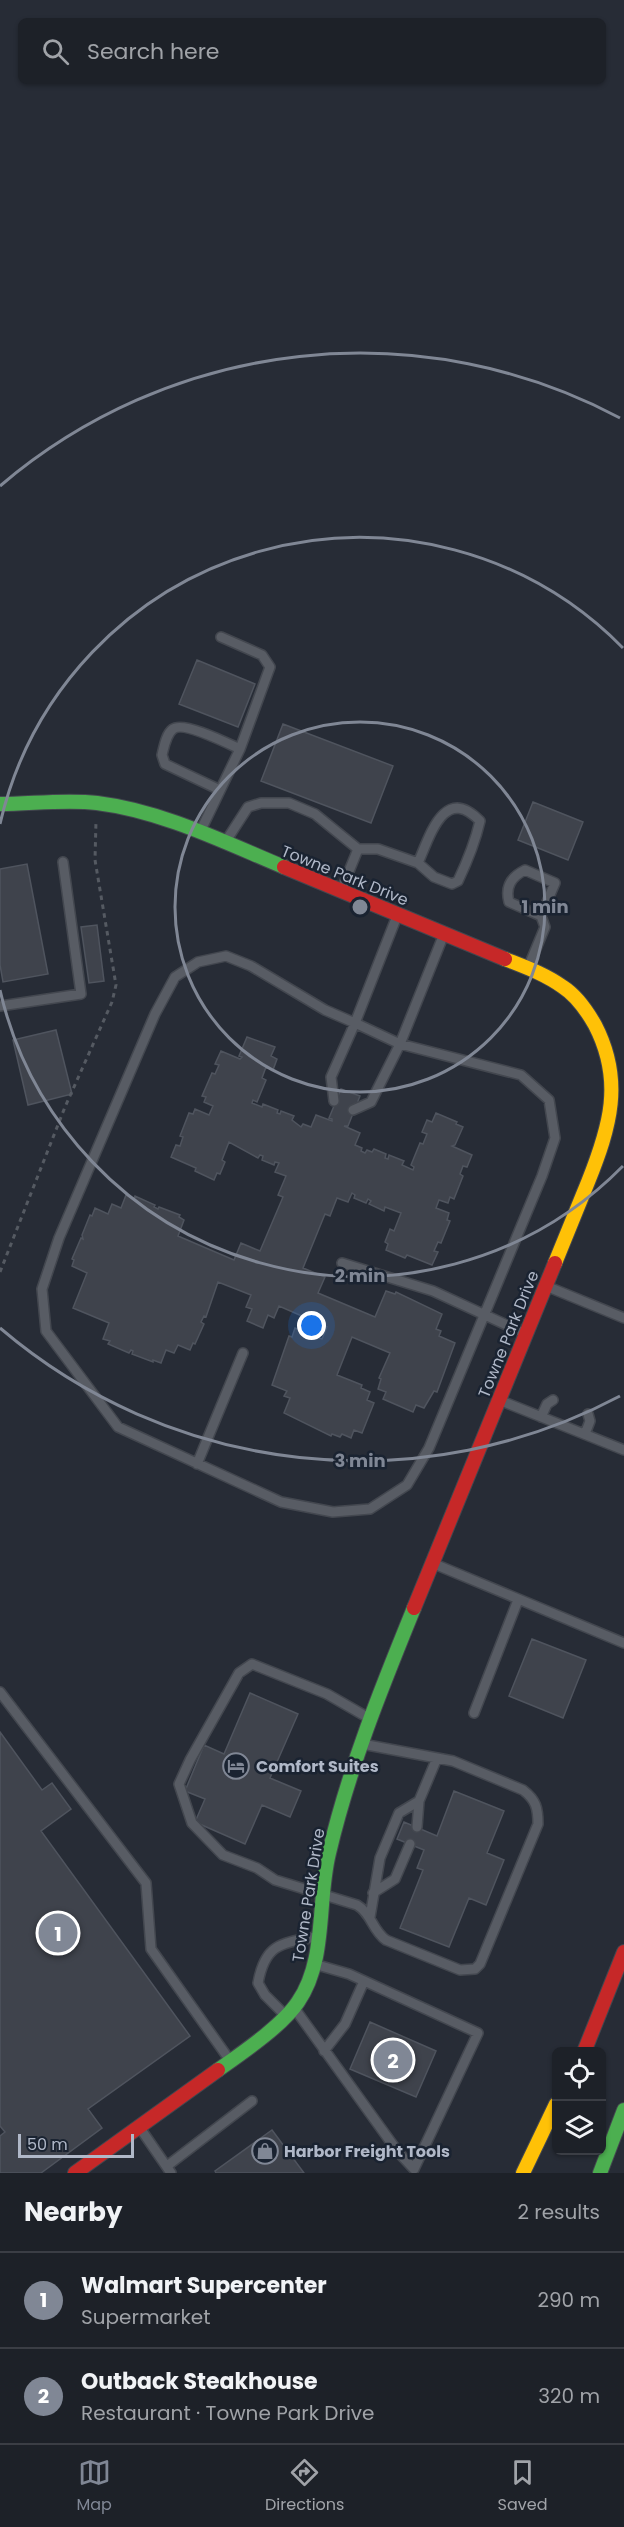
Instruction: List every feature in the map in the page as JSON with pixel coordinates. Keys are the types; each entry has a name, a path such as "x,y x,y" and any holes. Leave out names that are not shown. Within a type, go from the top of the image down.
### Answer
{"main road":[{"name":"Towne Park Drive","path":"0,804 96,803 142,813 200,832 542,974 567,990 587,1012 601,1035 614,1087 613,1114 602,1147 360,1744 328,1856 314,1964 307,1986 289,2011 259,2040 229,2059 138,2126 94,2163 75,2173"},
{"path":"586,2047 624,1952"},
{"path":"600,2173 624,2110"},
{"path":"523,2173 552,2112"},
{"path":"537,2173 552,2134"}],"lane":[{"path":"200,832 240,748 270,667 262,655 221,637"},
{"path":"220,790 165,764 162,755 170,731 176,726 186,727 240,748"},
{"path":"225,843 248,807 261,803 289,803 315,814 358,849 378,849 418,863 434,877 452,884 458,881 475,842 480,822 474,815 459,808 448,810 438,820 418,863"},
{"path":"341,891 358,849"},
{"path":"0,1006 81,994 63,862"},
{"path":"528,968 544,927 540,916 555,883 525,870 514,875 506,892 509,902 540,916"},
{"path":"334,1101 331,1077 355,1023 397,914"},
{"path":"353,1110 371,1102 400,1044 444,933"},
{"path":"226,956 251,966 325,1010 355,1023 400,1044 520,1075 549,1100 555,1138 542,1176 429,1448 407,1485 370,1509 333,1512 281,1502 118,1427 46,1331 42,1289 59,1238 154,1014 176,977 198,962 226,956"},
{"path":"342,1263 433,1291 526,1334"},
{"path":"545,1286 624,1318"},
{"path":"197,1464 243,1353"},
{"path":"499,1400 624,1450"},
{"path":"541,1417 547,1404 554,1400"},
{"path":"585,1434 590,1421 588,1414"},
{"path":"432,1563 624,1644"},
{"path":"474,1713 518,1600"},
{"path":"360,1744 453,1761 523,1790 537,1805 538,1824 480,1964 475,1969 460,1970 386,1940 379,1935 367,1911 324,1893 275,1880 257,1868 223,1855 192,1823 179,1785 190,1760 238,1673 252,1664 327,1694 369,1718"},
{"path":"0,1692 146,1883 151,1949 229,2059"},
{"path":"417,1827 419,1801 437,1758"},
{"path":"370,1917 380,1858 399,1813 419,1801"},
{"path":"373,1893 395,1879 410,1844"},
{"path":"314,1964 364,1981 478,2033 414,2169 398,2152 324,2050 289,2011 265,1995 258,1983 261,1966 269,1951 284,1942 318,1937"},
{"path":"324,2050 345,2024 364,1981"},
{"path":"138,2126 169,2170 252,2101"}],"path":[{"path":"0,1272 65,1107 112,1002 116,985 95,860 96,803"}],"building":[{"path":"197,660 255,684 238,727 179,704"},
{"path":"283,724 393,766 371,823 261,781"},
{"path":"533,802 583,822 568,860 518,840"},
{"path":"27,864 48,974 3,982 0,965 0,869"},
{"path":"97,925 104,981 89,983 81,927"},
{"path":"56,1030 72,1094 28,1105 13,1040"},
{"path":"247,1037 275,1047 271,1056 277,1059 273,1070 266,1067 262,1078 266,1080 257,1102 253,1100 252,1103 262,1107 263,1104 278,1110 277,1113 280,1114 281,1111 294,1116 292,1120 301,1127 303,1124 311,1127 316,1115 332,1121 329,1118 341,1089 360,1096 348,1126 344,1126 360,1133 355,1145 362,1148 361,1151 372,1152 374,1149 386,1154 385,1158 388,1159 389,1155 404,1161 402,1165 413,1170 414,1167 411,1165 420,1143 423,1144 427,1134 422,1132 427,1120 432,1122 436,1113 463,1127 455,1145 452,1146 472,1155 467,1167 463,1166 460,1174 463,1176 454,1199 450,1197 448,1203 439,1200 436,1208 449,1213 447,1220 450,1221 441,1243 438,1242 434,1251 438,1252 432,1265 386,1250 388,1244 385,1242 390,1229 394,1231 401,1213 385,1207 384,1211 369,1204 371,1201 368,1199 366,1203 354,1198 355,1195 352,1193 348,1202 337,1198 330,1216 325,1214 303,1268 325,1277 318,1293 375,1317 386,1291 395,1294 396,1292 442,1314 436,1329 441,1331 439,1336 455,1343 437,1392 434,1391 424,1408 416,1405 413,1412 383,1399 386,1392 378,1389 381,1379 379,1378 390,1353 352,1337 337,1375 362,1385 361,1388 370,1392 367,1400 374,1403 362,1433 354,1430 351,1438 342,1434 340,1437 332,1434 331,1436 284,1413 290,1398 284,1396 287,1391 272,1385 289,1336 292,1337 295,1328 322,1339 327,1327 279,1306 274,1318 268,1315 263,1328 247,1321 252,1309 246,1307 251,1295 218,1282 206,1317 204,1316 201,1322 204,1324 195,1344 193,1343 190,1350 178,1345 174,1353 166,1350 161,1363 132,1354 131,1350 129,1353 108,1344 110,1341 103,1339 109,1323 73,1308 87,1273 72,1266 74,1260 72,1259 81,1238 83,1239 82,1235 90,1215 92,1216 95,1208 108,1214 112,1204 121,1208 126,1195 134,1199 135,1196 155,1205 154,1207 158,1209 159,1207 180,1215 179,1217 184,1220 178,1236 234,1260 241,1243 260,1251 283,1197 278,1195 286,1176 275,1172 279,1163 275,1162 274,1165 262,1160 263,1156 260,1155 258,1158 229,1142 222,1160 225,1162 220,1174 217,1173 214,1180 195,1171 196,1168 171,1157 176,1145 180,1146 183,1137 180,1136 189,1113 193,1114 195,1109 209,1115 213,1106 204,1102 206,1097 202,1096 212,1073 215,1074 219,1065 215,1064 221,1051 240,1059 242,1057 239,1056"},
{"path":"532,1639 586,1660 563,1718 509,1696"},
{"name":"Comfort Suites","path":"250,1693 298,1714 270,1778 301,1791 290,1817 262,1805 245,1844 195,1822 205,1799 185,1791 204,1745 224,1754"},
{"path":"0,1732 42,1790 52,1783 71,1809 41,1831 190,2036 88,2109 102,2128 41,2173 0,2173 0,2136 5,2132 0,2126"},
{"path":"454,1791 504,1811 487,1853 504,1860 486,1905 469,1898 449,1947 400,1928 423,1870 417,1868 424,1850 397,1839 404,1822 437,1836"},
{"path":"370,2022 436,2051 416,2097 350,2069"},
{"name":"Harbor Freight Tools","path":"272,2130 304,2173 216,2173 215,2171"}],"traffic: fast":[{"path":"0,804 73,801 121,807 169,820 284,867"},
{"path":"218,2070 261,2039 282,2020 298,2002 307,1986 317,1949 325,1871 337,1821 367,1729 414,1608"},
{"path":"600,2173 624,2110"}],"traffic: slow":[{"path":"505,959 549,978 573,995 595,1025 609,1065 611,1104 608,1123 588,1182 555,1263"},
{"path":"523,2173 552,2112"}],"traffic: jam":[{"path":"284,867 505,959"},
{"path":"414,1608 555,1263"},
{"path":"586,2047 624,1952"},
{"path":"75,2173 218,2070"}],"place":[{"name":"Comfort Suites","path":"236,1766"},
{"name":"Walmart Supercenter","path":"58,1933"},
{"name":"Outback Steakhouse","path":"393,2060"},
{"name":"Harbor Freight Tools","path":"265,2151"}]}
